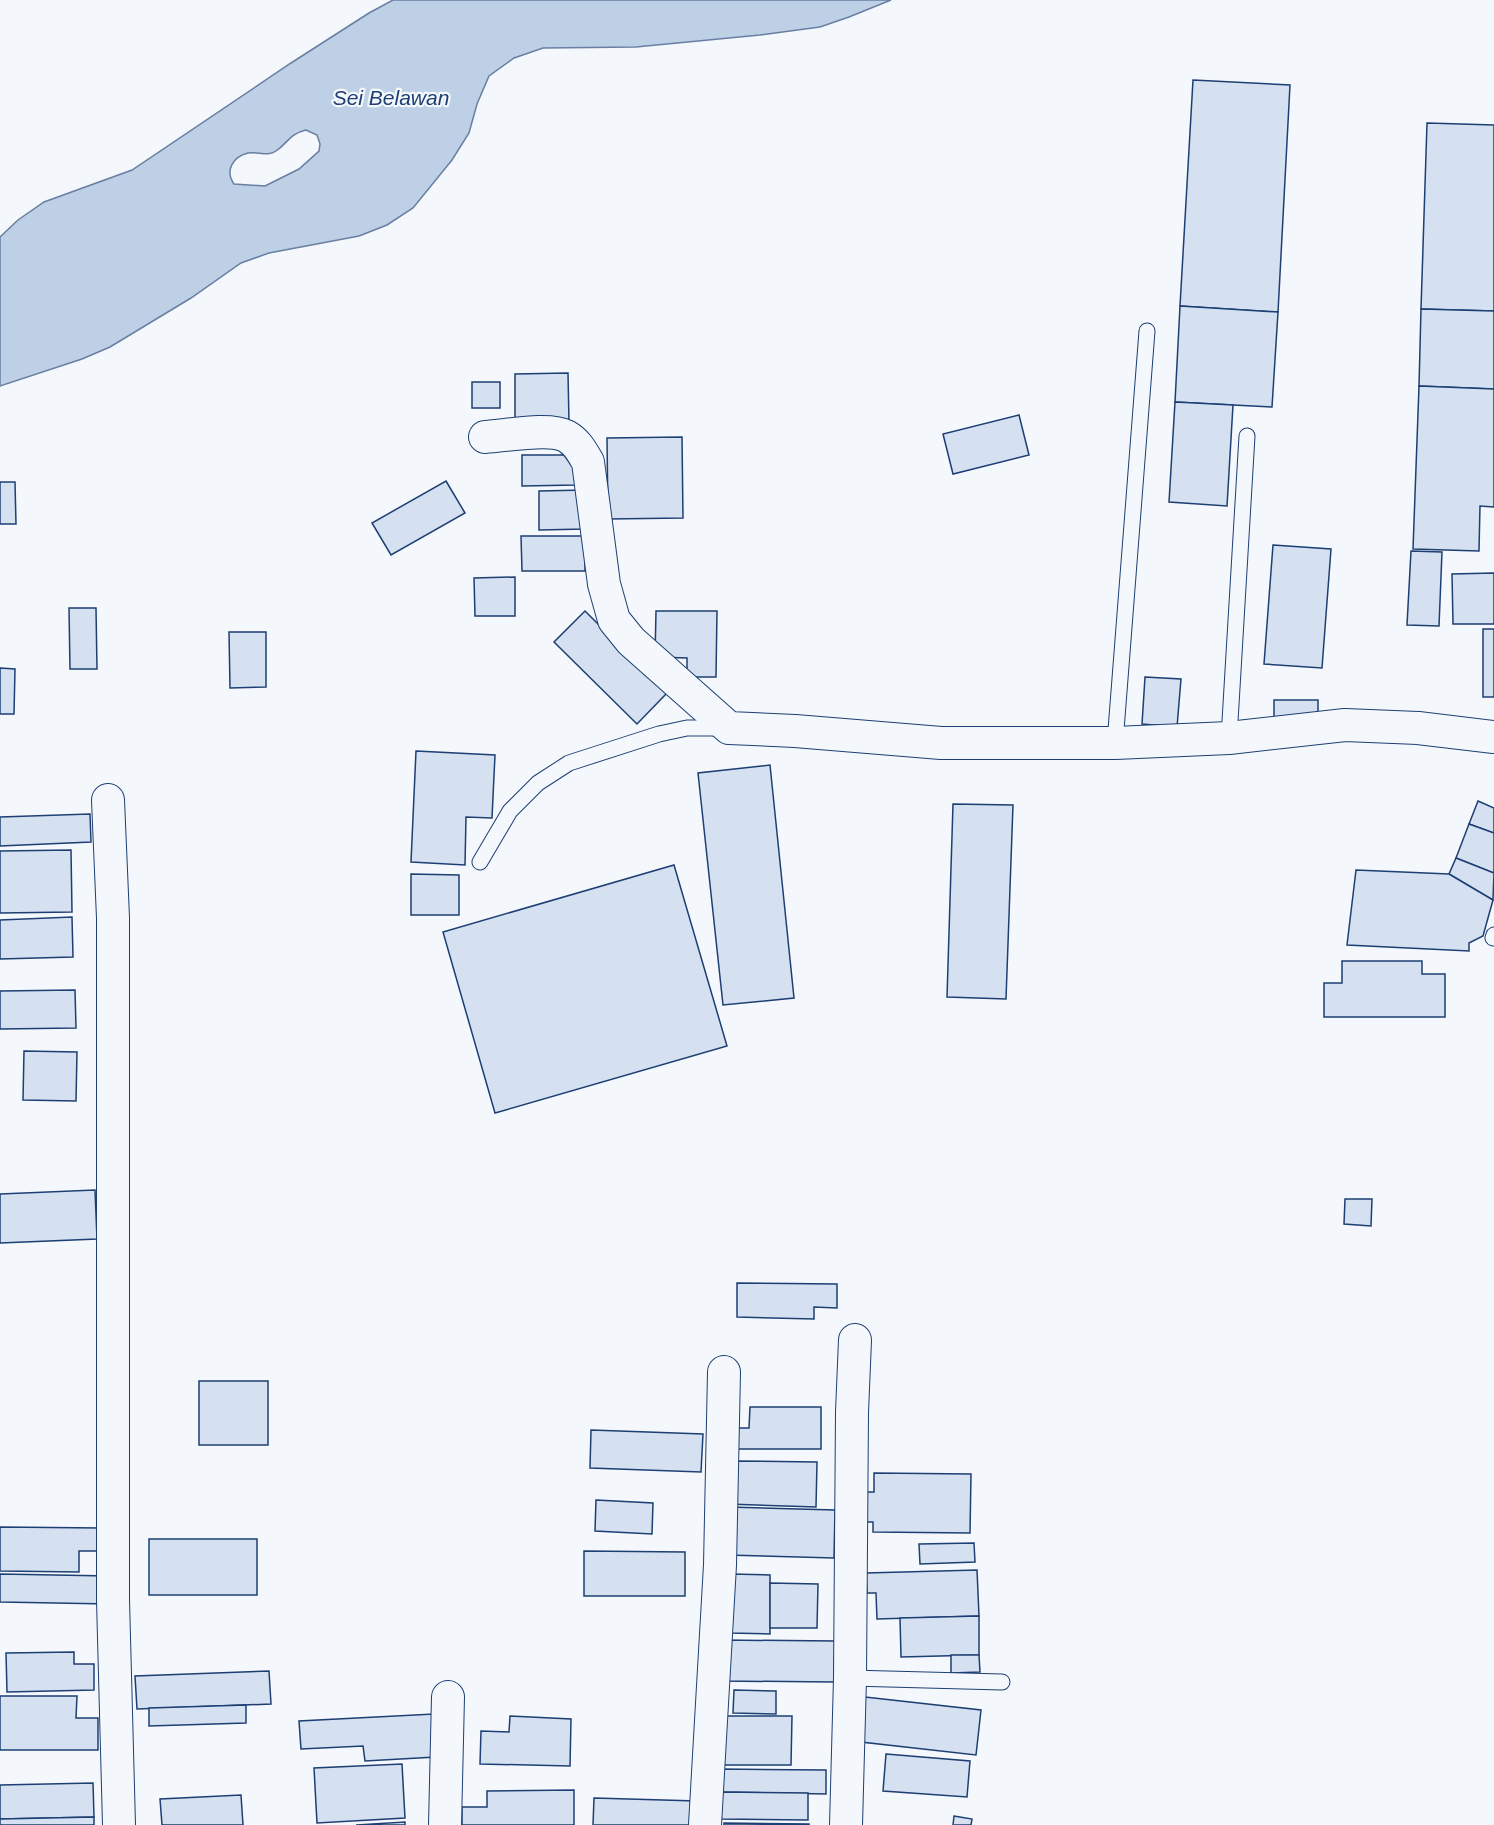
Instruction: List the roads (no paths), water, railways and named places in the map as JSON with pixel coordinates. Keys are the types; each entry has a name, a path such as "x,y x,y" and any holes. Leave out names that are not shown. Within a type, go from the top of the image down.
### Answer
{"street":[{"path":"485,438 546,432 566,436 580,447 588,462 604,584 614,620 631,641 729,728 941,743 1115,743 1229,738 1345,725 1418,728 1494,737"},
{"path":"108,800 113,918 113,1600 119,1825"},
{"path":"846,1825 855,1341"},
{"path":"705,1825 720,1565 724,1372"},
{"path":"445,1825 448,1697"}],"lane":[{"path":"1115,743 1147,331"},
{"path":"1229,738 1246,436"},
{"path":"480,862 510,811 538,783 568,763 659,734 687,728 729,728"},
{"path":"850,1678 1002,1683"}],"water":[{"name":"Sei Belawan","path":"393,0 891,0 820,27 636,47 543,48 514,58 489,76 477,104 469,133 452,160 413,208 387,225 359,236 269,253 241,263 191,298 110,347 82,359 0,386 0,237 18,220 44,202 132,170 369,13","holes":["306,130 317,135 320,144 319,151 299,169 265,186 234,184 231,179 232,165 242,155 273,153 292,136"]}]}
